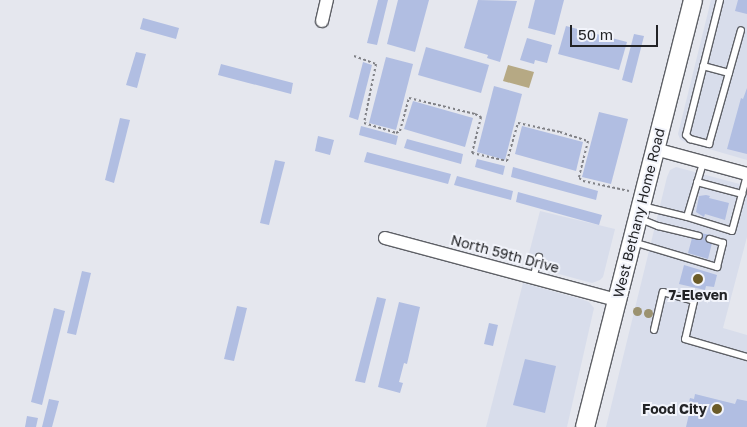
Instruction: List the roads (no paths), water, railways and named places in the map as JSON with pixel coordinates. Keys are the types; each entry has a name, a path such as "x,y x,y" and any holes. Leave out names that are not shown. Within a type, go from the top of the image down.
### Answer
{"main road":[{"name":"West Bethany Home Road","path":"585,427 693,0"}],"street":[{"path":"322,21 328,0"},
{"path":"655,149 747,174"},
{"name":"North 59th Drive","path":"384,238 617,300"}],"lane":[{"path":"720,0 686,135 696,141 709,144 741,30"},
{"path":"703,66 729,73"},
{"path":"686,217 703,163"},
{"path":"641,206 732,231 747,174"},
{"path":"697,182 742,194"},
{"path":"641,206 658,226 699,236"},
{"path":"632,242 681,254 717,266 723,243 710,239"},
{"path":"534,278 539,257"},
{"path":"654,330 663,292 694,301 684,339 747,357"}],"place":[{"name":"7-Eleven","path":"698,279"},
{"name":"Food City","path":"717,409"}]}
